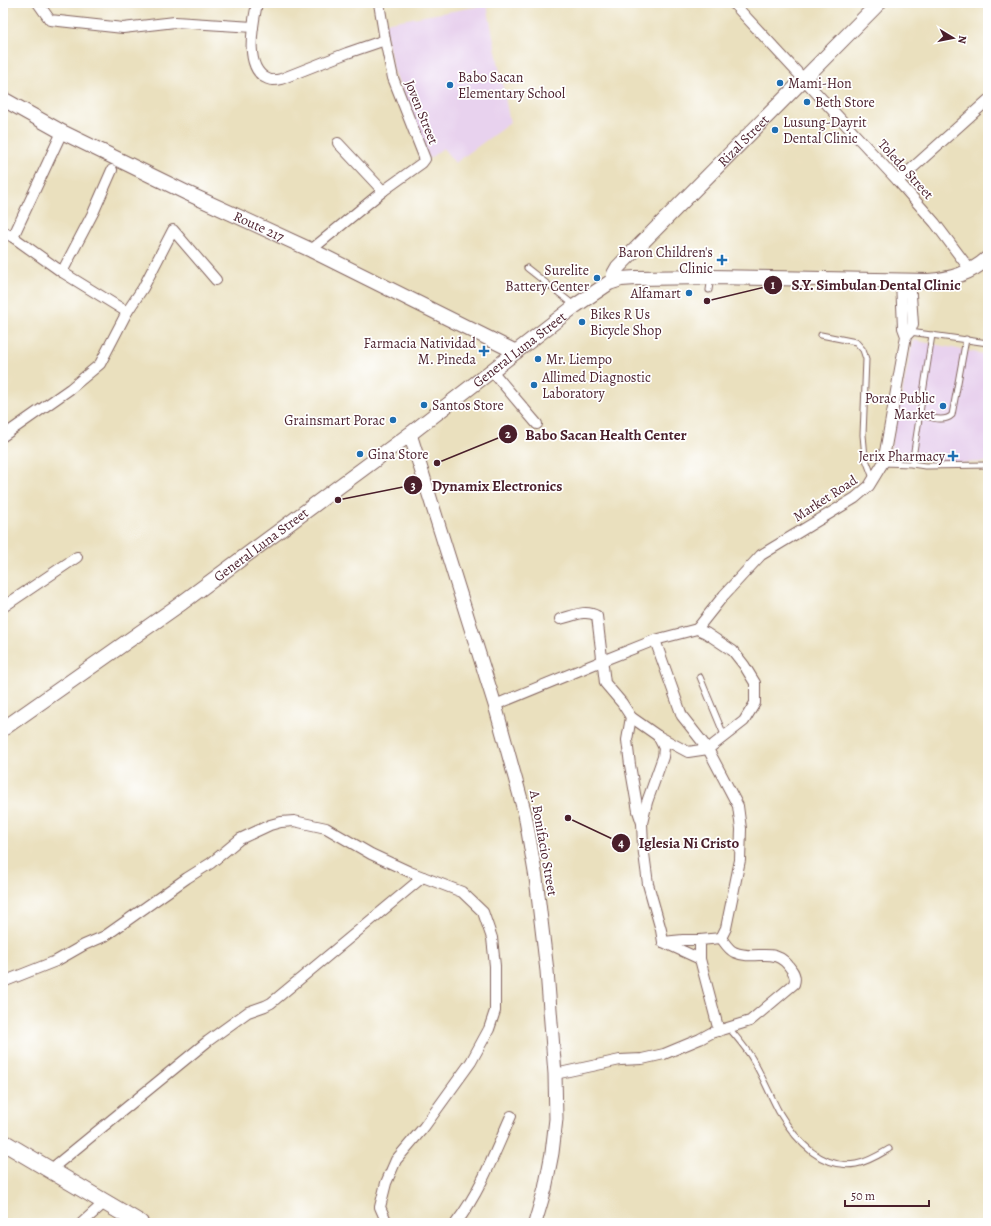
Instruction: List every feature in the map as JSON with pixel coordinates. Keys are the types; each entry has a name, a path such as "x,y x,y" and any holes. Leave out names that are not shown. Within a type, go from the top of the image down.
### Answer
{"main road":[{"name":"Rizal Street","path":"614,281 614,274 618,267 879,3"},
{"name":"Route 217","path":"3,99 62,132 187,193 311,250 516,352"},
{"name":"General Luna Street","path":"3,729 179,605 410,434 574,306 604,285 614,281 636,278 710,283 944,280 960,276 971,271 988,258"},
{"path":"3,1142 140,1223"}],"street":[{"path":"38,3 50,20 69,23 123,28 175,22 253,27"},
{"path":"257,3 253,27 252,57 259,73 270,80 281,79 385,40"},
{"name":"Joven Street","path":"311,250 383,191 422,163 425,159 393,78 385,40 380,3"},
{"name":"Toledo Street","path":"733,3 898,181 935,223 971,271"},
{"path":"898,181 988,100"},
{"path":"13,237 62,132"},
{"path":"338,143 383,191"},
{"path":"62,272 94,211 112,170"},
{"path":"3,436 70,389 100,364 128,312 143,288 173,230 216,280"},
{"path":"3,232 13,237 62,272 128,312"},
{"name":"Market Road","path":"697,629 724,595 761,555 854,498 874,480 883,463 908,334 903,328 905,281"},
{"path":"492,371 537,424"},
{"name":"A. Bonifacio Street","path":"410,434 495,705 525,814 534,864 547,971 555,1074 556,1118 552,1153 545,1189 535,1223"},
{"path":"3,608 77,557"},
{"path":"495,705 602,661 655,640 697,629 706,633 733,651 744,665 755,683 755,703 744,720 708,748 688,752 658,736 631,717 622,703 605,683 602,661 597,616 592,613 585,612 560,619"},
{"path":"555,1074 620,1060 642,1059 664,1054 700,1040 711,1033 750,1021 794,984 796,979 788,965 780,957 773,954 754,956 733,951 726,946 722,938 726,928 740,860 741,829 738,806 708,748 682,716 655,640"},
{"path":"631,717 627,740 630,764 642,823 648,884 663,942"},
{"path":"642,823 647,802 663,757 664,748 658,736"},
{"path":"3,982 56,961 84,945 105,936 187,878 211,863 240,839 270,825 281,822 294,821 326,828 371,854 410,872 462,892 484,912 492,938 495,966 495,1011 489,1029 471,1062 424,1127 396,1160 386,1183 380,1207 387,1223"},
{"path":"50,1170 214,1037 248,1012 271,1003 422,877"},
{"path":"663,942 722,938"},
{"path":"700,940 700,959 724,1029"},
{"path":"663,942 700,959"},
{"path":"456,1223 468,1208 479,1187 511,1116"},
{"path":"82,1223 106,1202"}],"lane":[{"path":"527,268 574,306"},
{"path":"908,334 932,334 988,343"},
{"path":"912,464 932,334"},
{"path":"821,335 856,342 863,350 866,359 863,435 865,456 874,480"},
{"path":"920,416 944,420 952,415 966,339"},
{"path":"883,463 933,466 988,465"},
{"path":"700,677 724,735"},
{"path":"724,1029 753,1060 780,1113 798,1139 809,1150 822,1159 839,1164 856,1164 874,1158 889,1149"}],"shaded area":[{"name":"Babo Sacan Elementary School","path":"487,5 510,123 455,163 443,148 429,159 393,68 384,23"},
{"name":"Porac Public Market","path":"913,340 988,355 988,462 952,463 889,455"}],"place":[{"name":"Mami-Hon","path":"780,83"},
{"name":"Babo Sacan Elementary School","path":"450,85"},
{"name":"Beth Store","path":"807,102"},
{"name":"Lusung-Dayrit Dental Clinic","path":"775,130"},
{"name":"Baron Children's Clinic","path":"722,260"},
{"name":"Surelite Battery Center","path":"597,278"},
{"name":"Alfamart","path":"689,293"},
{"name":"S.Y. Simbulan Dental Clinic","path":"707,301"},
{"name":"Bikes R Us Bicycle Shop","path":"582,322"},
{"name":"Farmacia Natividad M. Pineda","path":"484,351"},
{"name":"Mr. Liempo","path":"538,359"},
{"name":"Allimed Diagnostic Laboratory","path":"534,385"},
{"name":"Santos Store","path":"424,405"},
{"name":"Porac Public Market","path":"943,406"},
{"name":"Grainsmart Porac","path":"393,420"},
{"name":"Gina Store","path":"360,454"},
{"name":"Jerix Pharmacy","path":"953,456"},
{"name":"Babo Sacan Health Center","path":"437,463"},
{"name":"Dynamix Electronics","path":"338,500"},
{"name":"Iglesia Ni Cristo","path":"568,818"}]}
